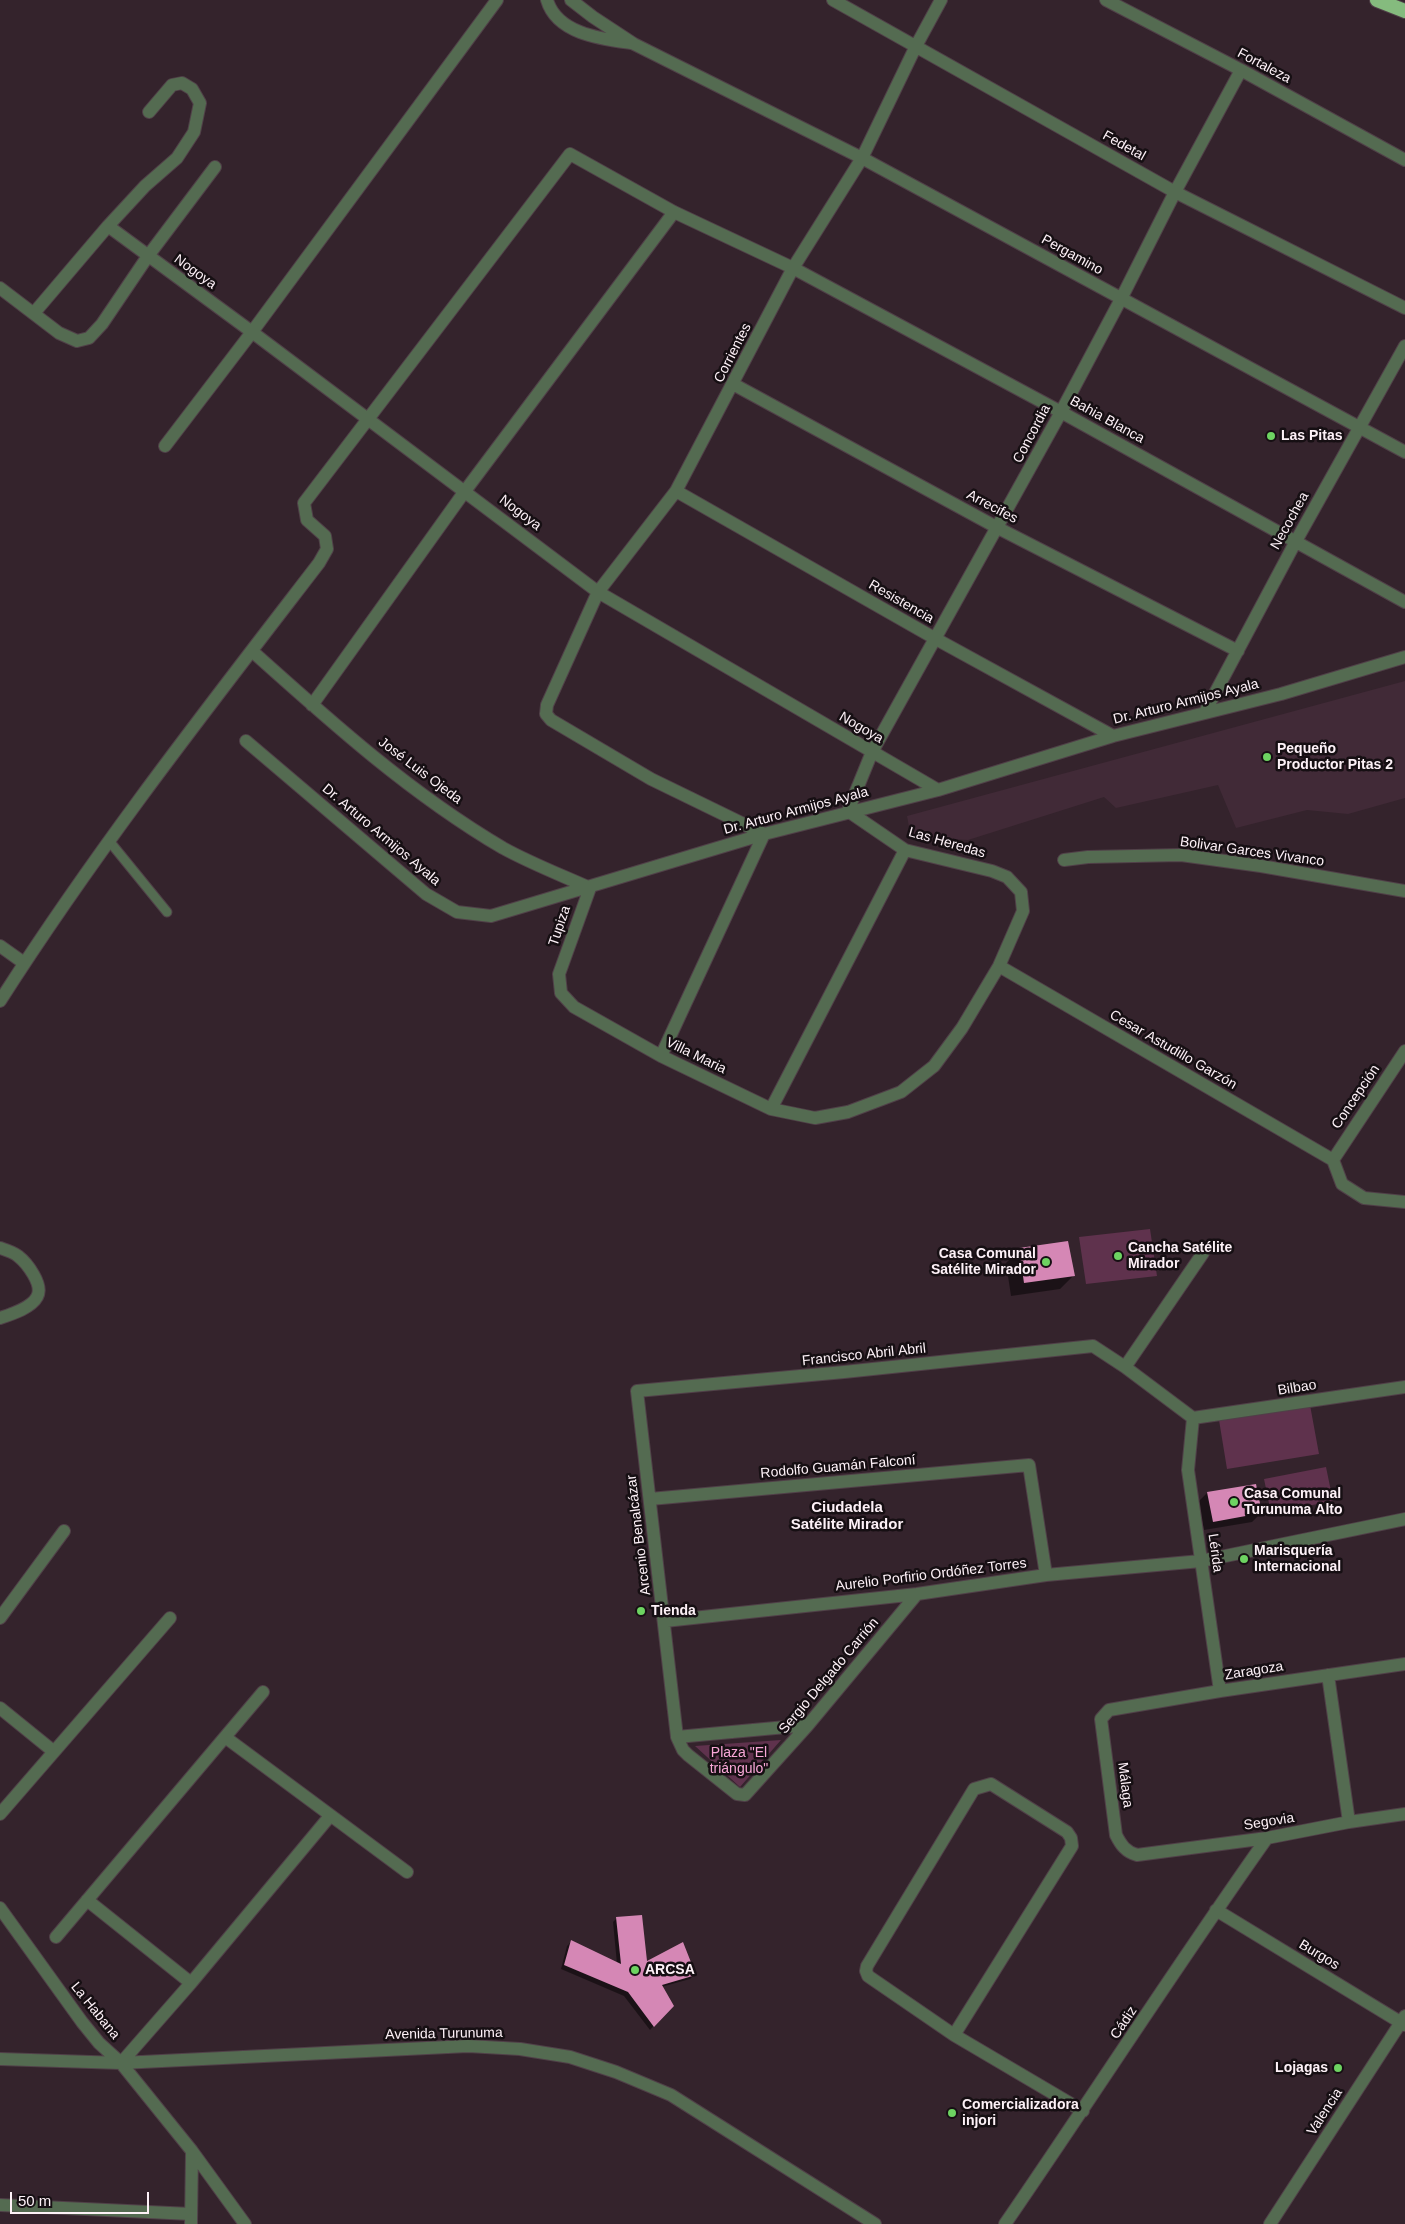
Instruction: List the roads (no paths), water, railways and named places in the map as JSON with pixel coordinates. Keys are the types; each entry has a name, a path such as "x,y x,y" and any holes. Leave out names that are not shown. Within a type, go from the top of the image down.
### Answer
{"highway":[{"path":"1377,0 1405,11"}],"street":[{"path":"165,446 252,332 497,0"},
{"path":"547,0 550,8 566,25 584,34 634,44"},
{"path":"571,0 634,44"},
{"name":"Fedetal","path":"833,0 1175,192 1405,308"},
{"name":"Corrientes","path":"764,834 651,779 551,720 546,714 547,705 598,592 676,491 793,268 862,158 916,46 941,0"},
{"name":"Fortaleza","path":"1106,0 1241,70 1405,160"},
{"name":"Pergamino","path":"634,44 862,158 1405,452"},
{"name":"Concordia","path":"848,811 872,752 1061,412 1175,192 1241,70"},
{"path":"34,314 108,226 145,186 177,158 194,132 200,102 192,89 182,83 172,86 148,112"},
{"name":"Bahia Blanca","path":"367,418 570,154 674,212 793,268 1061,412 1405,602"},
{"path":"0,288 59,333 77,341 89,338 102,324 148,256 215,167"},
{"path":"312,705 465,491 674,212"},
{"name":"Nogoya","path":"108,226 598,592 938,790"},
{"name":"Necochea","path":"1205,712 1296,541 1405,346"},
{"name":"Arrecifes","path":"733,384 998,528 1238,651"},
{"path":"0,1001 24,963 198,721 319,563 327,549 325,536 307,520 304,503 367,418"},
{"name":"Resistencia","path":"676,491 936,639 1113,736"},
{"name":"José Luis Ojeda","path":"252,651 312,705 429,800 504,848 590,888"},
{"name":"Dr. Arturo Armijos Ayala","path":"246,741 426,894 457,912 491,916 590,888 764,834 848,811 938,790 1113,736 1281,694 1405,657"},
{"name":"Las Heredas","path":"848,811 905,850 992,871 1007,877 1021,892 1024,911"},
{"path":"661,1056 764,834"},
{"path":"771,1109 905,850"},
{"name":"Bolivar Garces Vivanco","path":"1064,860 1088,857 1181,855 1405,890"},
{"name":"Tupiza","path":"559,974 590,888"},
{"name":"Villa Maria","path":"559,974 561,993 574,1007 661,1056 771,1109 815,1118 848,1112 900,1092 934,1066 962,1028 998,966 1024,911"},
{"path":"0,946 24,963"},
{"name":"Cesar Astudillo Garzón","path":"998,966 1333,1160"},
{"name":"Concepción","path":"1333,1160 1405,1051"},
{"path":"1333,1160 1342,1184 1364,1198 1405,1202"},
{"path":"0,1248 17,1255 24,1262 36,1279 39,1292 37,1298 25,1308 0,1318"},
{"path":"1193,1418 1125,1367 1202,1253"},
{"name":"Francisco Abril Abril","path":"637,1391 1093,1346 1125,1367"},
{"name":"Bilbao","path":"1193,1418 1405,1387"},
{"name":"Arcenio Benalcázar","path":"637,1391 677,1738"},
{"name":"Lérida","path":"1193,1418 1188,1470 1220,1691"},
{"name":"Rodolfo Guamán Falconí","path":"650,1499 1030,1465 1046,1575"},
{"name":"Aurelio Porfirio Ordóñez Torres","path":"665,1621 916,1594 1046,1575 1202,1561 1405,1519"},
{"path":"0,1618 64,1531"},
{"name":"Sergio Delgado Carrión","path":"677,1738 688,1755 741,1796 745,1795 808,1725 916,1594"},
{"path":"0,1814 170,1618"},
{"name":"Zaragoza","path":"1109,1710 1220,1691 1405,1664"},
{"path":"1328,1675 1349,1822"},
{"path":"56,1936 263,1692"},
{"path":"0,1708 53,1751"},
{"name":"Málaga","path":"1109,1710 1101,1719 1116,1835 1122,1846 1130,1853 1137,1854"},
{"path":"677,1738 808,1725"},
{"path":"225,1737 407,1872"},
{"path":"954,2035 1072,1846 1071,1838 1067,1832 991,1784 974,1789 867,1966 866,1971 868,1976 954,2035 1083,2111"},
{"name":"Segovia","path":"1137,1854 1267,1838 1349,1822 1405,1814"},
{"path":"121,2063 192,1982 330,1816"},
{"name":"Cádiz","path":"1005,2224 1083,2111 1216,1910 1267,1838"},
{"path":"87,1900 192,1982"},
{"name":"La Habana","path":"0,1908 5,1925 99,2043 121,2063 192,2151 245,2224"},
{"name":"Burgos","path":"1216,1910 1404,2021"},
{"name":"Valencia","path":"1270,2224 1404,2021"},
{"name":"Avenida Turunuma","path":"0,2059 121,2063 468,2046 520,2049 570,2056 616,2072 671,2095 875,2224"},
{"path":"0,2205 191,2219 192,2151"}],"lane":[{"path":"110,842 167,912"}],"place":[{"name":"Las Pitas","path":"1271,436"},
{"name":"Pequeño Productor Pitas 2","path":"1267,757"},
{"name":"Cancha Satélite Mirador","path":"1118,1256"},
{"name":"Casa Comunal Satélite Mirador","path":"1046,1262"},
{"name":"Casa Comunal Turunuma Alto","path":"1234,1502"},
{"name":"Marisquería Internacional","path":"1244,1559"},
{"name":"Tienda","path":"641,1611"},
{"name":"ARCSA","path":"635,1970"},
{"name":"Lojagas","path":"1338,2068"},
{"name":"Comercializadora injori","path":"952,2113"}],"district":[{"name":"Ciudadela Satélite Mirador","path":"847,1516"}],"park label":[{"name":"Plaza \"El triángulo\"","path":"739,1762"}]}
